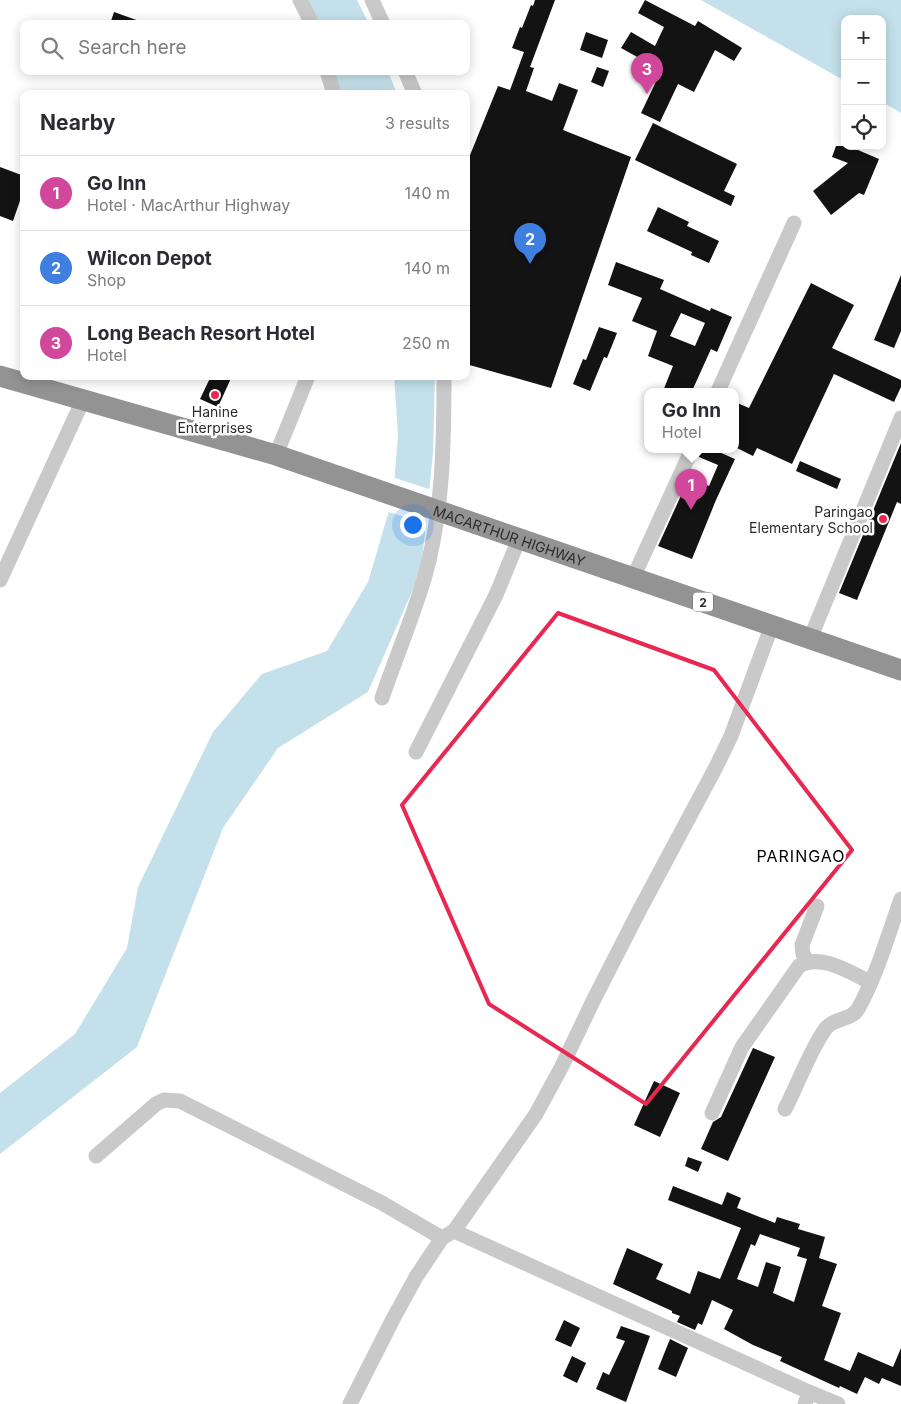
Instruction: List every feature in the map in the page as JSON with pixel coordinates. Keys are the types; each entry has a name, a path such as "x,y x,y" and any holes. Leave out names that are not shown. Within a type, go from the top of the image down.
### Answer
{"highway":[{"name":"MACARTHUR HIGHWAY","path":"0,376 276,455 901,670"}],"street":[{"path":"300,0 310,20"},
{"path":"372,0 381,20"},
{"path":"328,75 333,90"},
{"path":"407,75 413,90"},
{"path":"719,388 794,223"},
{"path":"276,455 306,380"},
{"path":"382,698 425,576 434,508 442,469 444,380"},
{"path":"0,580 83,400"},
{"path":"810,638 901,418"},
{"path":"633,578 690,453"},
{"path":"416,752 496,595 519,539"},
{"path":"350,1404 416,1277 536,1114 561,1068 622,943 731,736 772,625"},
{"path":"785,1110 827,1027 832,1023 855,1014 870,982 901,899"},
{"path":"807,961 803,954 802,945 817,906"},
{"path":"712,1113 742,1047 765,1017 788,979 799,966 813,960 832,965 870,982"},
{"path":"96,1156 156,1104 164,1100 180,1101 448,1235 807,1398 838,1404"}],"highlighted area":[{"path":"558,613 714,670 852,850 646,1104 489,1004 402,805"}],"water":[{"path":"308,0 357,0 367,20 316,20"},
{"path":"701,0 901,0 901,113 886,104 886,15 841,15 841,79"},
{"path":"334,75 390,75 395,90 340,90"},
{"path":"394,380 435,380 433,453 421,571 368,692 278,748 223,828 137,1047 0,1154 0,1093 75,1034 127,948 138,887 213,732 262,674 327,651 368,582 393,497 398,435"}],"pier":[{"path":"392,477 432,490 430,511 425,524 386,511 391,496"}],"building":[{"path":"535,0 555,0 530,67 534,68 526,91 552,101 559,83 578,90 563,130 631,157 551,388 470,365 470,155 498,86 510,90 524,52 512,48 531,5 533,6"},
{"path":"645,0 695,26 698,21 742,48 734,61 715,50 694,92 678,84 660,122 641,113 661,71 647,65 648,63 621,48 631,32 655,46 664,27 638,13"},
{"path":"114,12 136,20 111,20"},
{"path":"586,32 608,40 602,58 580,50"},
{"path":"597,67 609,71 603,87 591,82"},
{"path":"653,123 737,164 724,191 735,196 731,206 635,160"},
{"path":"836,146 841,146 841,150 858,150 879,159 864,195 859,193 831,215 813,191 848,163 832,157"},
{"path":"0,167 20,174 20,201 13,221 0,216"},
{"path":"658,207 689,222 687,226 719,241 709,263 691,255 692,252 647,231"},
{"path":"616,262 664,280 660,289 710,311 711,308 732,317 717,352 711,349 693,388 664,388 673,366 648,356 657,331 632,321 642,298 608,285","holes":["681,313 705,323 695,346 670,336"]},
{"path":"901,275 901,331 894,348 874,340"},
{"path":"811,283 854,305 832,348 901,380 901,387 894,402 834,374 792,464 757,448 753,456 739,449 739,404 749,408"},
{"path":"599,327 617,333 607,358 604,357 590,391 573,384 583,359 586,360"},
{"path":"209,380 230,380 218,407 200,399"},
{"path":"901,443 901,504 897,502 857,600 839,593"},
{"path":"700,453 721,453 735,459 692,559 658,546 689,478 709,486 718,465 699,457"},
{"path":"800,461 841,479 837,489 796,471"},
{"path":"753,1048 775,1057 728,1161 701,1149 713,1122 721,1117"},
{"path":"654,1081 680,1093 660,1137 634,1125"},
{"path":"688,1157 702,1162 698,1172 685,1166"},
{"path":"673,1186 722,1205 727,1192 741,1198 737,1208 775,1223 777,1217 800,1224 798,1229 825,1237 819,1258 837,1264 822,1306 841,1313 824,1360 850,1371 858,1352 893,1367 901,1348 901,1386 882,1378 879,1384 865,1377 857,1394 840,1386 839,1388 780,1361 782,1357 753,1345 724,1329 733,1310 712,1300 702,1325 698,1323 695,1330 677,1322 680,1316 672,1313 672,1311 613,1284 627,1248 663,1264 656,1279 690,1294 698,1271 720,1279 741,1228 668,1200","holes":["760,1234 800,1248 797,1256 807,1259 794,1302 773,1293 781,1267 766,1262 758,1287 737,1279 751,1244 755,1246"]},
{"path":"564,1320 580,1328 571,1347 555,1340"},
{"path":"621,1326 650,1336 626,1402 596,1389 603,1372 609,1375 625,1341 616,1338"},
{"path":"670,1339 688,1348 676,1377 658,1369"},
{"path":"572,1356 586,1363 577,1383 563,1376"}],"place":[{"name":"Long Beach Resort Hotel","path":"647,94"},
{"name":"Wilcon Depot","path":"530,264"},
{"name":"Hanine Enterprises","path":"215,395"},
{"name":"Go Inn","path":"691,510"},
{"name":"Paringao Elementary School","path":"883,519"}],"district":[{"name":"PARINGAO","path":"801,856"}]}
